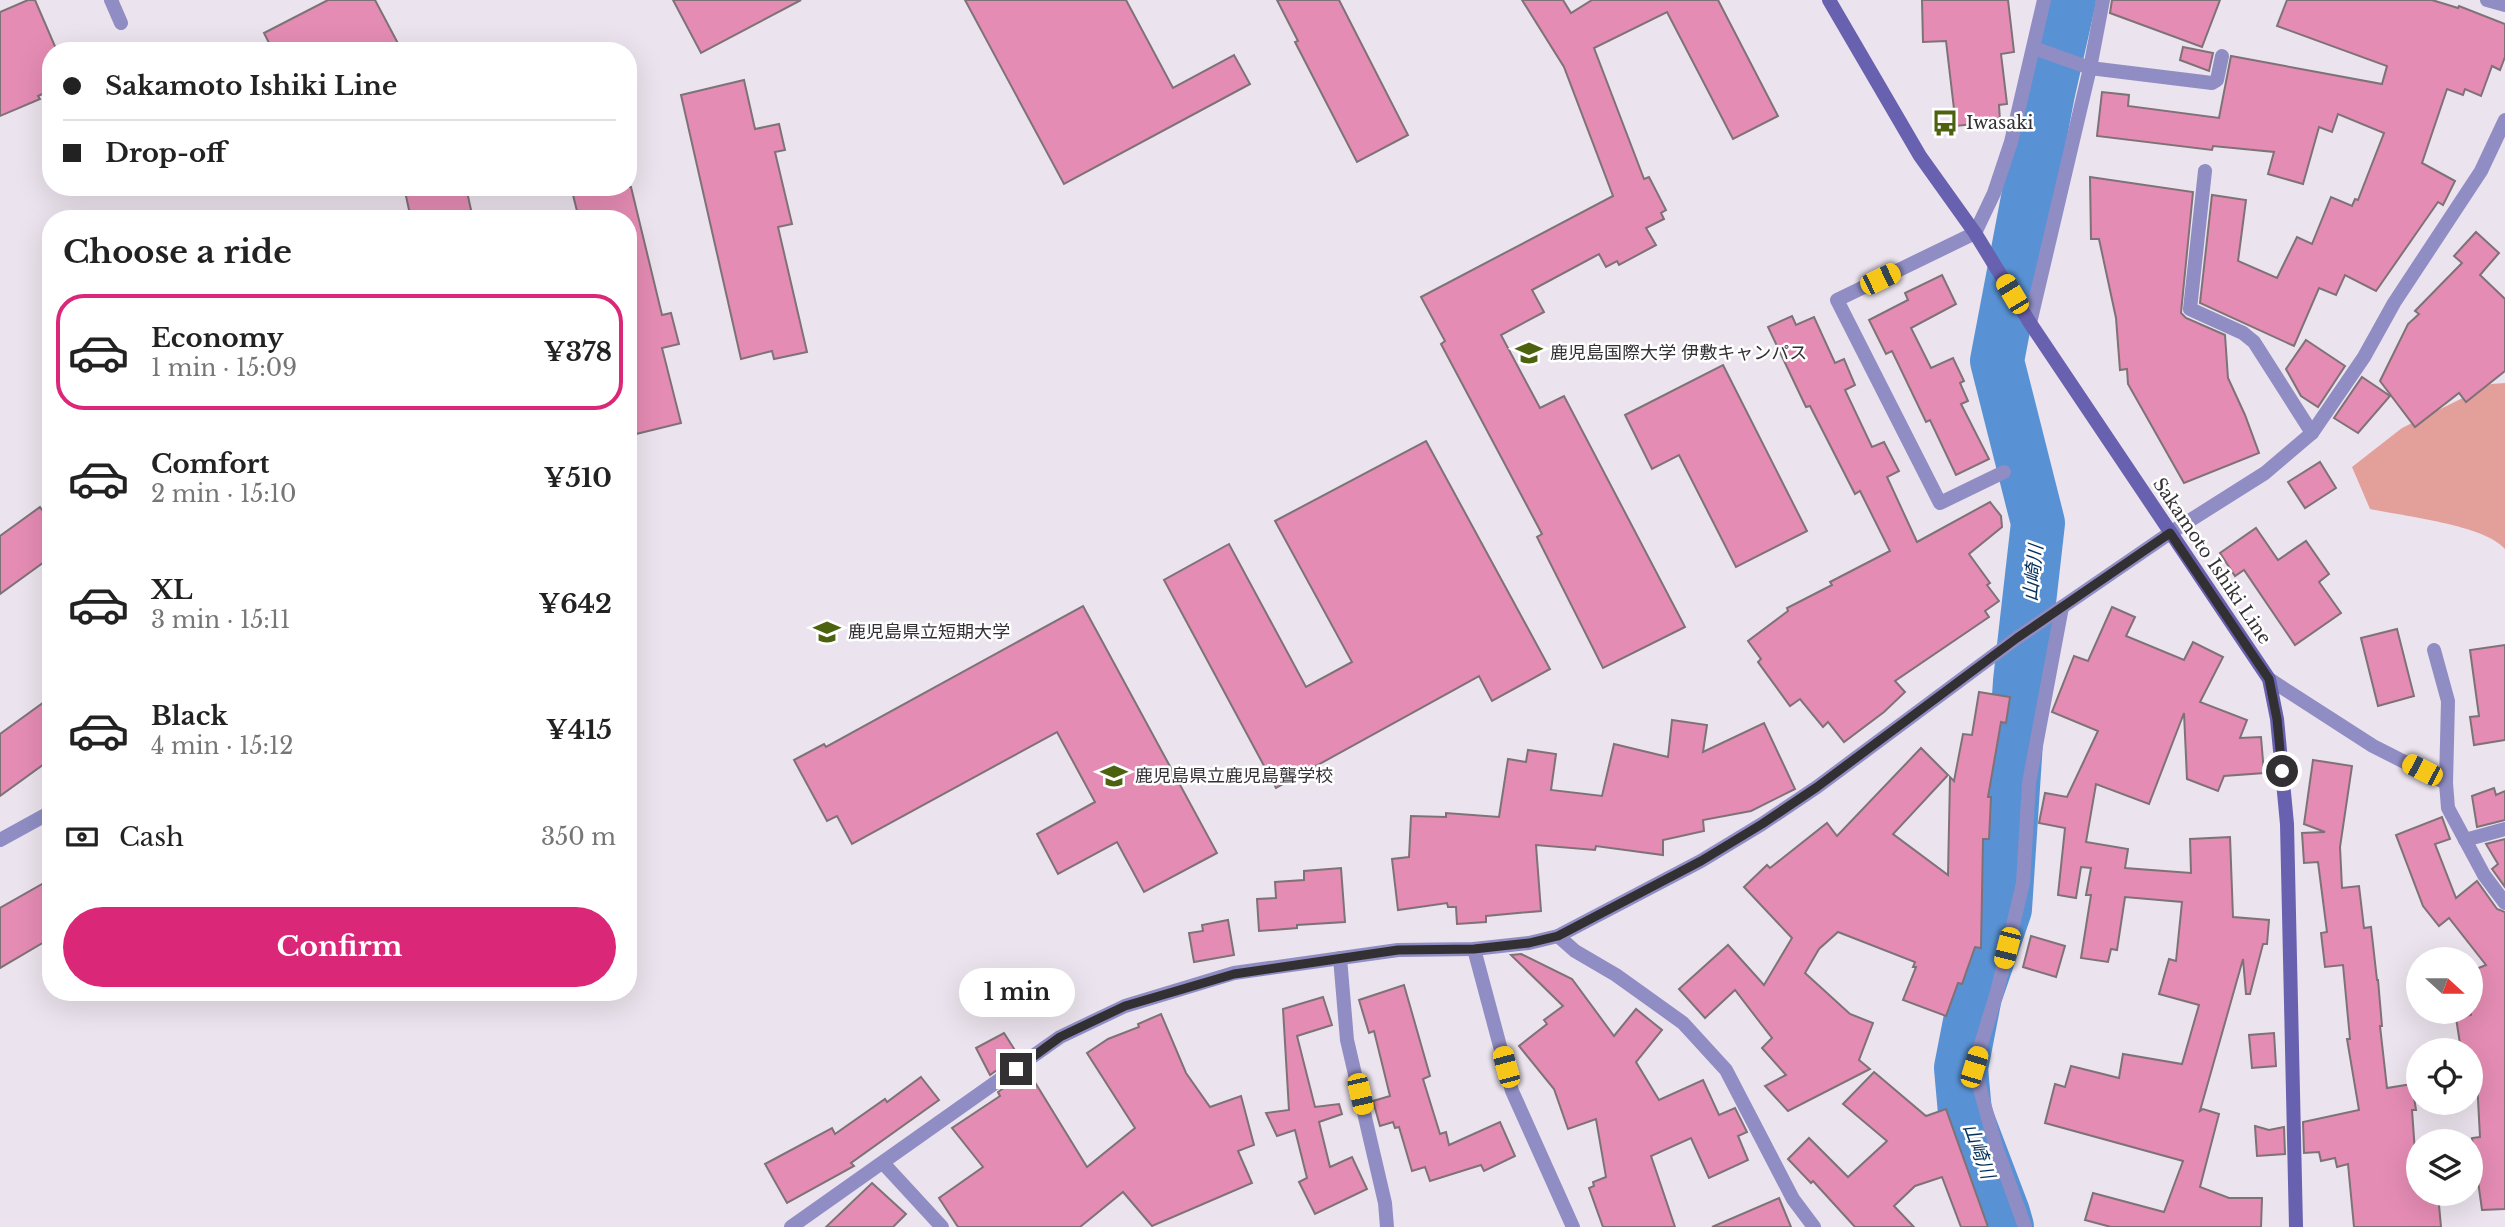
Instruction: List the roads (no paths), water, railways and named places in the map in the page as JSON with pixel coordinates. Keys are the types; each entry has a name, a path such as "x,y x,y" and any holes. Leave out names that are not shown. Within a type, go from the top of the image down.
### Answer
{"main road":[{"name":"Sakamoto Ishiki Line","path":"1829,0 1920,156 1975,233 2027,320 2269,679 2277,719 2287,824 2296,1227"}],"street":[{"path":"111,0 121,23"},
{"path":"2004,472 1940,503 1837,300 1975,233 2003,168 2044,0"},
{"path":"2027,320 2090,68 2103,0"},
{"path":"2487,0 2505,5"},
{"path":"2034,48 2090,68 2212,83 2217,80 2222,55"},
{"path":"791,1227 1060,1037 1125,1006 1234,974 1398,950 1474,949 1529,943 1558,936 1701,861 1762,824 1817,787 2017,638 2170,533 2265,473 2312,433 2364,357 2394,303 2481,171 2505,120"},
{"path":"2205,171 2190,309 2243,333 2254,342 2312,433"},
{"path":"2025,1227 1996,1147 1974,1067 1997,992 2023,883 2029,783 2062,607"},
{"path":"2434,650 2448,701 2448,808 2484,875 2505,903"},
{"path":"2269,679 2374,746 2446,783"},
{"path":"0,840 42,817"},
{"path":"2465,840 2505,829"},
{"path":"1558,936 1574,951 1616,975 1683,1023 1726,1070 1793,1199 1814,1227"},
{"path":"1474,949 1512,1091 1573,1227"},
{"path":"1340,958 1347,1040 1385,1203 1387,1227"},
{"path":"883,1163 942,1227"}],"waterway":[{"name":"山崎川","path":"2007,1227 1965,1113 1961,1068 1975,996 2005,909 2020,681 2038,523 1997,361 2048,93 2069,0"}],"place":[{"name":"Iwasaki","path":"1945,123"},
{"name":"鹿児島国際大学 伊敷キャンパス","path":"1529,353"},
{"name":"鹿児島県立短期大学","path":"827,632"},
{"name":"鹿児島県立鹿児島聾学校","path":"1114,776"}]}
